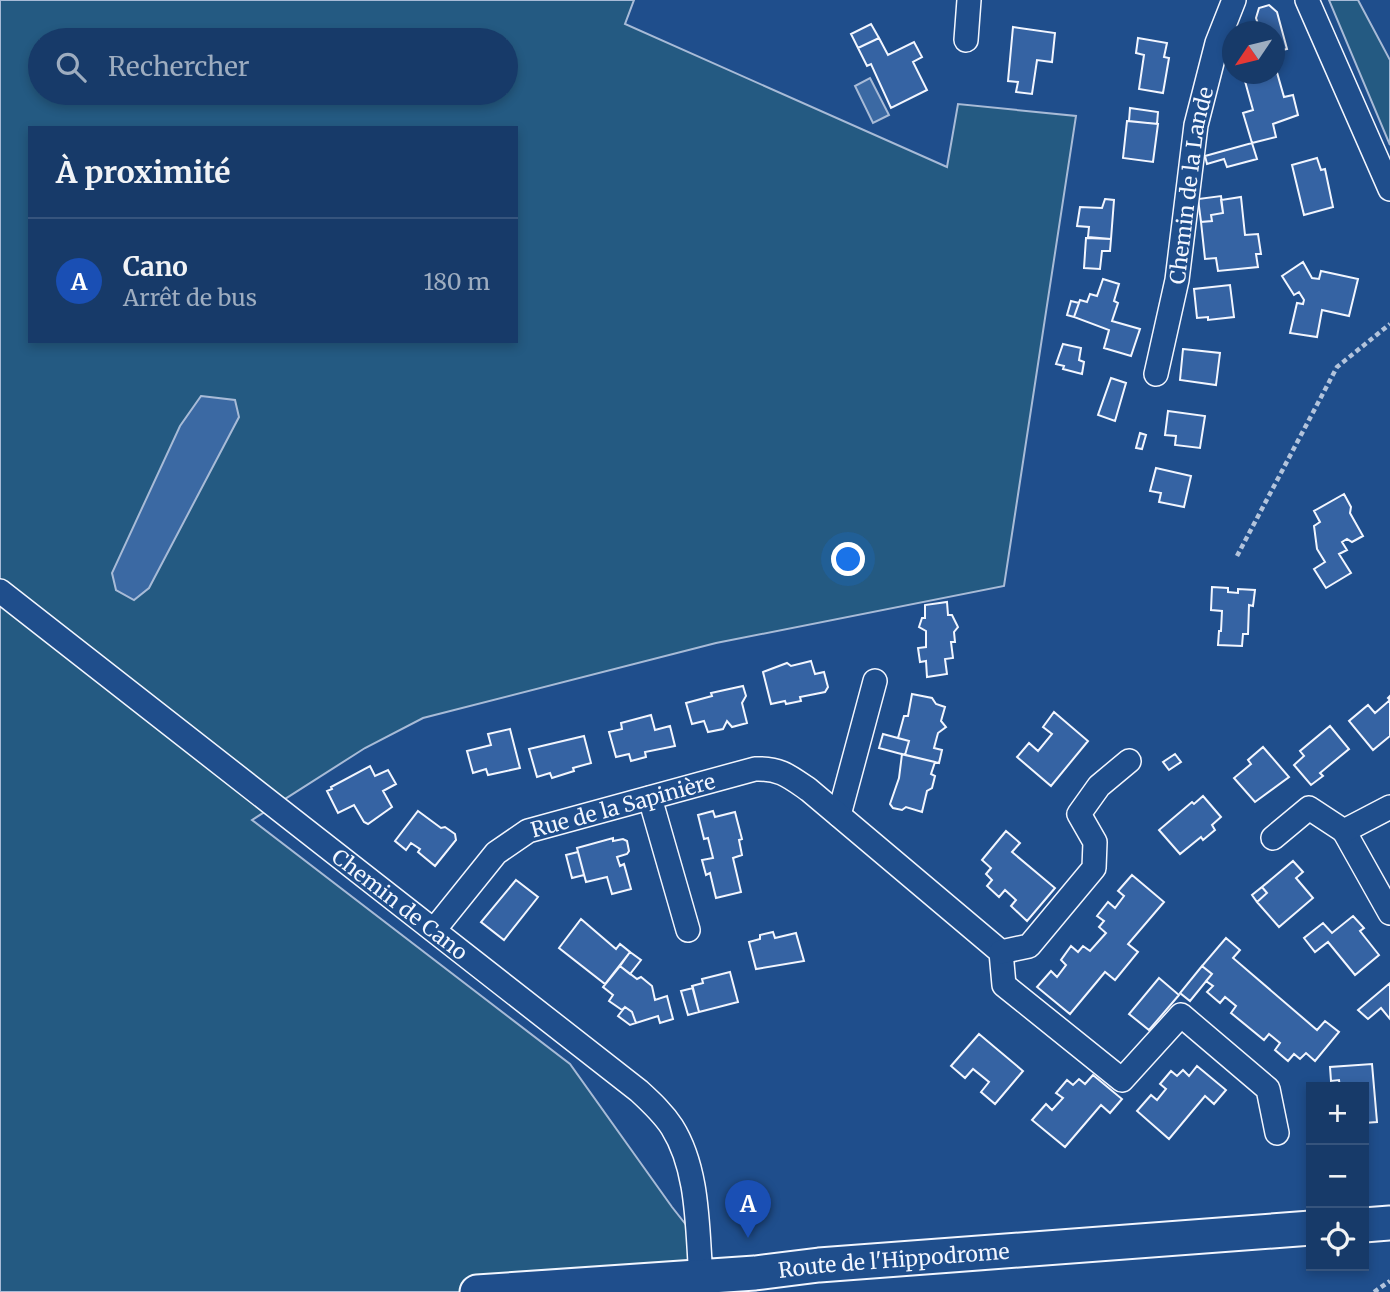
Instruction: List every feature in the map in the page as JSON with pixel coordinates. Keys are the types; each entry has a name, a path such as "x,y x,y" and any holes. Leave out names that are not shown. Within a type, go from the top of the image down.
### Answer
{"main road":[{"path":"1369,1224 1390,1223"},
{"name":"Route de l'Hippodrome","path":"477,1292 701,1277 819,1265 1306,1228"}],"street":[{"path":"966,40 969,0"},
{"name":"Chemin de la Lande","path":"1156,374 1177,279 1196,125 1217,43 1234,0"},
{"path":"1307,0 1390,189"},
{"name":"Chemin de Cano","path":"0,591 656,1106 673,1128 693,1183 701,1277"},
{"path":"839,815 875,681"},
{"path":"1129,761 1099,786 1079,814 1095,842 1094,868 1029,946 1001,952 1004,985 1122,1080 1181,1015 1268,1089 1277,1133"},
{"name":"Rue de la Sapinière","path":"434,930 496,853 528,831 755,769 772,769 788,775 839,815 1001,952"},
{"path":"650,798 688,930"},
{"path":"1344,831 1390,807"},
{"path":"1273,838 1310,808 1344,831 1390,913"}],"path":[{"path":"1237,556 1337,367 1390,324"},
{"path":"1374,1292 1390,1282"}],"shaded area":[{"path":"0,0 634,0 625,24 947,167 958,104 1076,116 1004,586 716,643 423,718 365,748 252,820 570,1064 672,1207 739,1292 0,1292"},
{"path":"1329,0 1358,0 1390,60 1390,145"},
{"path":"870,78 889,115 873,123 855,86"},
{"path":"201,396 235,400 239,417 149,588 134,600 116,590 112,573 180,426"}],"building":[{"path":"1269,5 1277,12 1279,21 1257,21 1259,8"},
{"path":"871,24 879,38 858,48 851,34"},
{"path":"1013,27 1055,33 1052,62 1037,60 1032,94 1016,92 1018,82 1008,81"},
{"path":"879,38 888,55 914,42 922,57 913,62 927,90 891,108 871,64 867,66 858,48"},
{"path":"1138,38 1167,43 1164,57 1169,58 1163,93 1139,89 1144,55 1136,53"},
{"path":"1246,84 1280,84 1284,97 1293,95 1298,115 1273,124 1276,137 1252,143 1243,113 1253,110"},
{"path":"1130,108 1158,112 1157,124 1129,121"},
{"path":"1127,121 1158,124 1153,162 1123,158"},
{"path":"1252,143 1257,159 1227,167 1224,159 1207,164 1205,156"},
{"path":"1317,158 1321,170 1325,169 1333,207 1304,215 1292,165"},
{"path":"1221,196 1223,213 1211,215 1212,221 1201,222 1198,199"},
{"path":"1241,197 1245,235 1258,234 1261,254 1256,254 1258,267 1218,271 1216,258 1205,259 1201,222 1212,221 1211,215 1223,213 1221,200"},
{"path":"1105,199 1114,200 1111,239 1088,237 1089,227 1077,226 1080,207 1102,208"},
{"path":"1086,238 1111,239 1110,251 1102,251 1100,269 1084,268"},
{"path":"1303,262 1312,278 1319,279 1321,271 1358,279 1349,316 1322,310 1317,337 1290,333 1297,303 1303,304 1304,300 1299,292 1294,295 1282,276"},
{"path":"1103,279 1119,284 1114,301 1118,303 1112,321 1140,329 1131,356 1104,348 1109,330 1074,317 1080,300 1087,302 1090,294 1097,296"},
{"path":"1230,285 1234,317 1208,320 1208,317 1197,318 1194,289"},
{"path":"1071,301 1079,303 1074,317 1067,315"},
{"path":"1063,344 1081,348 1079,360 1084,362 1082,374 1063,369 1064,366 1056,364"},
{"path":"1183,349 1220,353 1216,385 1180,380"},
{"path":"1111,378 1126,383 1115,421 1098,415"},
{"path":"1168,411 1205,416 1200,448 1175,445 1176,436 1165,435"},
{"path":"1140,433 1146,435 1142,449 1136,448"},
{"path":"1156,468 1191,476 1184,507 1159,502 1161,493 1150,491"},
{"path":"1344,494 1351,507 1350,513 1363,536 1352,542 1347,539 1342,542 1347,550 1339,554 1351,573 1326,588 1314,569 1325,562 1317,549 1314,526 1320,522 1314,511"},
{"path":"1212,587 1228,588 1228,592 1238,593 1238,589 1255,590 1253,606 1249,605 1248,634 1243,634 1242,646 1218,645 1222,611 1211,610"},
{"path":"947,602 948,615 952,615 958,627 954,632 955,642 951,642 953,658 945,659 947,674 927,677 926,661 920,662 918,648 926,647 926,631 919,627 922,618 925,618 925,605"},
{"path":"811,661 815,674 824,672 828,687 825,692 800,697 801,701 771,704 763,672 787,663 791,666"},
{"path":"743,686 746,696 742,703 747,723 732,727 727,721 723,729 708,732 704,721 692,724 686,703 712,696 711,693"},
{"path":"912,694 932,698 936,704 945,707 941,721 946,727 938,733 934,748 942,750 939,763 905,755 909,741 898,738 904,716 908,716"},
{"path":"1390,700 1390,736 1373,750 1349,721 1368,705 1375,713"},
{"path":"1054,712 1088,741 1051,786 1017,757 1029,743 1038,751 1052,734 1043,727"},
{"path":"651,715 655,730 670,726 675,746 645,752 646,757 631,761 629,754 616,757 609,732 622,729 621,723"},
{"path":"1330,726 1349,749 1320,773 1323,776 1311,785 1294,765 1304,756 1300,751"},
{"path":"510,729 520,768 488,775 486,769 473,773 467,751 491,745 488,734"},
{"path":"883,734 909,741 905,755 879,748"},
{"path":"584,736 591,763 552,778 550,773 537,777 529,749"},
{"path":"1263,747 1289,777 1255,802 1234,778 1251,764 1248,760"},
{"path":"902,754 935,762 931,774 935,776 932,788 927,791 922,812 906,807 902,810 893,808 890,804 899,778"},
{"path":"1175,754 1181,762 1169,770 1163,762"},
{"path":"370,766 375,776 388,770 396,784 383,791 392,807 368,824 354,805 338,813 327,791"},
{"path":"1203,796 1221,817 1212,825 1215,830 1203,840 1201,837 1180,854 1159,830"},
{"path":"418,811 441,828 445,827 455,834 456,840 435,866 411,843 406,850 395,841"},
{"path":"713,811 715,817 735,812 742,839 739,840 742,855 733,858 741,892 716,898 710,873 706,875 702,860 713,858 708,838 704,839 698,815"},
{"path":"1006,831 1020,843 1012,852 1055,888 1027,921 1011,906 1016,900 1005,890 999,897 987,886 992,880 986,874 991,868 982,860"},
{"path":"613,838 613,841 627,841 629,851 617,857 620,866 624,864 631,889 612,894 607,877 586,882 577,848"},
{"path":"578,852 584,875 572,878 566,855"},
{"path":"1293,861 1303,872 1296,878 1313,898 1279,927 1257,902 1267,893 1262,887"},
{"path":"1132,875 1164,902 1128,944 1138,952 1115,980 1105,972 1070,1014 1037,987 1051,971 1057,977 1066,965 1061,960 1071,946 1078,952 1083,946 1090,951 1106,933 1099,927 1104,921 1097,916 1108,902 1115,908 1124,896 1118,891"},
{"path":"516,880 538,897 504,940 481,922"},
{"path":"1262,887 1267,893 1257,902 1252,895"},
{"path":"1353,916 1364,928 1360,931 1379,955 1355,975 1328,942 1315,952 1304,938 1323,923 1332,933"},
{"path":"581,919 616,949 620,944 630,952 605,984 559,948"},
{"path":"773,932 775,938 796,933 804,961 756,969 749,942 760,939 760,935"},
{"path":"1226,938 1240,950 1233,958 1317,1030 1325,1021 1339,1032 1315,1061 1306,1053 1300,1059 1294,1054 1288,1061 1275,1050 1280,1043 1269,1034 1264,1040 1231,1013 1236,1006 1225,997 1220,1003 1207,992 1213,986 1206,981 1212,974 1202,966"},
{"path":"630,952 641,960 630,974 620,966"},
{"path":"620,966 652,986 655,1000 667,996 673,1019 660,1023 658,1016 636,1023 632,1012 625,1007 622,1010 609,1001 613,995 603,987"},
{"path":"1202,966 1212,974 1190,1001 1180,993"},
{"path":"730,972 738,1002 699,1012 692,986 703,983 702,979"},
{"path":"1159,978 1179,995 1149,1030 1129,1014"},
{"path":"1390,983 1390,1019 1381,1008 1368,1019 1358,1010"},
{"path":"693,988 699,1012 688,1015 681,991"},
{"path":"625,1007 632,1012 636,1023 630,1025 618,1016"},
{"path":"979,1034 1023,1071 995,1104 981,1092 989,1082 973,1069 965,1078 951,1066"},
{"path":"1372,1064 1377,1122 1369,1123 1369,1082 1331,1081 1330,1067"},
{"path":"1197,1066 1226,1090 1214,1104 1205,1096 1169,1139 1137,1111 1151,1095 1157,1100 1166,1089 1160,1084 1171,1071 1177,1076 1183,1070 1189,1076"},
{"path":"1093,1075 1122,1099 1110,1113 1101,1105 1065,1147 1032,1120 1046,1104 1052,1110 1063,1098 1056,1093 1067,1080 1073,1085 1079,1079 1085,1084"}],"place":[{"name":"Cano","path":"748,1238"}]}
